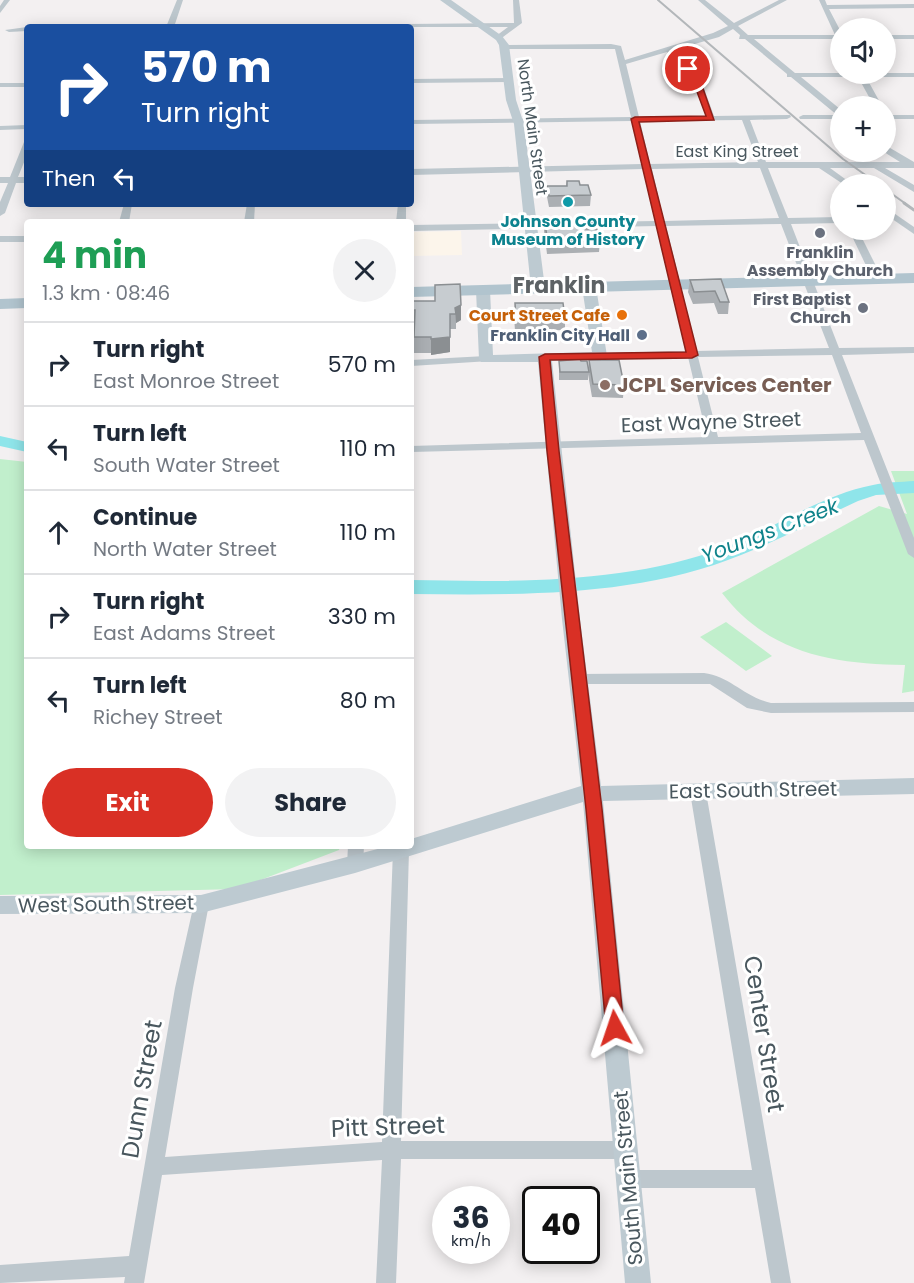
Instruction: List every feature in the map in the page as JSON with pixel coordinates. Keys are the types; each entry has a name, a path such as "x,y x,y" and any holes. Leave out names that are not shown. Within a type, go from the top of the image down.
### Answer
{"main road":[{"path":"414,292 914,278"},
{"path":"0,304 24,303"}],"street":[{"path":"0,11 7,0"},
{"path":"171,24 180,0"},
{"name":"North Main Street","path":"445,0 483,25 502,42 511,100 518,121 538,288"},
{"path":"502,42 516,25 516,0"},
{"path":"701,0 830,107"},
{"path":"621,63 716,35 784,0"},
{"path":"830,18 823,3 912,6"},
{"path":"414,26 516,25"},
{"path":"9,30 24,30"},
{"path":"716,35 830,37"},
{"path":"896,37 914,37"},
{"path":"502,42 618,48 713,440"},
{"path":"670,48 670,51 697,80 711,119"},
{"path":"790,75 830,74"},
{"path":"896,75 914,75"},
{"path":"414,81 509,80"},
{"path":"0,85 24,85"},
{"path":"803,117 830,116"},
{"path":"414,122 787,117"},
{"path":"896,117 914,117"},
{"path":"745,118 914,554"},
{"path":"0,128 24,127"},
{"path":"0,213 24,151"},
{"path":"896,155 911,165"},
{"path":"821,165 834,174"},
{"path":"875,165 914,189"},
{"name":"East King Street","path":"414,172 646,166 911,165"},
{"path":"0,180 24,180"},
{"path":"414,228 660,221 830,220"},
{"path":"898,220 914,231"},
{"path":"0,239 24,239"},
{"path":"859,240 877,278"},
{"path":"589,287 600,356"},
{"path":"483,290 486,359"},
{"path":"414,363 545,357 914,350"},
{"name":"South Main Street","path":"545,357 592,793 638,1283"},
{"name":"East Wayne Street","path":"414,449 870,436"},
{"path":"579,680 713,679 752,704 771,708 914,707"},
{"name":"East South Street","path":"592,793 914,786"},
{"name":"Center Street","path":"698,792 781,1283"},
{"name":"West South Street","path":"414,846 570,796 592,793"},
{"name":"West South Street","path":"0,905 201,904 356,855 404,849"},
{"path":"386,1283 393,1150 394,987 401,850"},
{"name":"Dunn Street","path":"135,1275 201,904"},
{"name":"Pitt Street","path":"153,1167 393,1150 625,1150"},
{"path":"627,1179 763,1179"},
{"path":"0,1275 135,1275"}],"shaded area":[{"path":"461,231 462,255 414,256 414,232"}],"green space":[{"path":"0,459 24,462 24,849 339,849 237,889 0,895"},
{"path":"891,471 914,471 914,691 902,693 905,665 853,662 804,652 760,630 740,614 722,593 879,506 907,514"},
{"path":"726,622 772,656 746,671 700,637"}],"building":[{"path":"567,181 579,181 580,185 588,185 591,195 549,196 547,186 567,186"},
{"path":"544,219 584,220 586,229 597,229 600,241 548,242"},
{"path":"721,279 729,302 720,302 715,291 694,292 690,280"},
{"path":"460,284 461,305 455,308 456,314 450,314 450,337 431,339 431,337 414,337 414,301 435,301 435,285"},
{"path":"515,303 563,303 565,318 516,319"},
{"path":"580,359 587,361 589,372 560,372 559,361"},
{"path":"589,360 619,360 624,385 593,384"}],"waterway":[{"name":"Youngs Creek","path":"0,441 24,446"},
{"name":"Youngs Creek","path":"414,587 497,588 627,579 677,568 733,551 851,497 875,490 914,487"}],"railway":[{"path":"658,0 843,159 864,174"},
{"path":"896,197 906,204"},
{"path":"904,203 914,210"}],"place":[{"name":"Johnson County Museum of History","path":"568,202"},
{"name":"Franklin Assembly Church","path":"820,233"},
{"name":"First Baptist Church","path":"863,308"},
{"name":"Court Street Cafe","path":"622,315"},
{"name":"Franklin City Hall","path":"642,335"},
{"name":"JCPL Services Center","path":"605,385"}],"district":[{"name":"Franklin","path":"559,285"}],"route":[{"path":"615,1028 594,809 553,451 545,357 692,355 635,119 711,119 697,80 688,69"}]}
